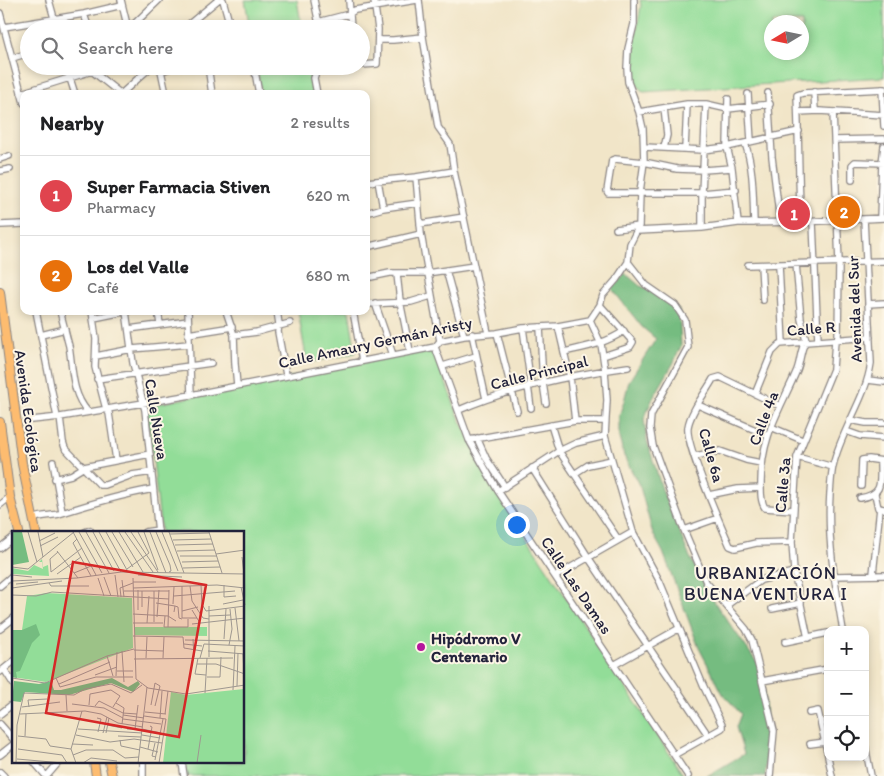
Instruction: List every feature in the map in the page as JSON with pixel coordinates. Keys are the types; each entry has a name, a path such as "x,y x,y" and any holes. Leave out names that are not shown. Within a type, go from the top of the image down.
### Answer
{"main road":[{"name":"Avenida Ecológica","path":"0,292 22,464 35,528"},
{"name":"Avenida Ecológica","path":"0,422 10,497 19,531"}],"street":[{"path":"49,0 54,18"},
{"path":"138,20 159,0"},
{"path":"194,20 218,0"},
{"path":"223,0 229,20"},
{"path":"314,0 318,20"},
{"path":"349,0 350,20"},
{"path":"370,64 377,64 378,29 374,0"},
{"path":"326,20 349,14 355,10 418,0 438,127 450,144 488,333"},
{"path":"634,0 634,24 628,49 627,68 628,82 640,112 643,129 644,162 638,228 630,244 628,262 603,295 600,305 590,320 601,344 605,370 607,400 605,436 632,532 660,582 678,629 722,725 722,728 674,755"},
{"path":"43,20 84,14 121,2 127,20"},
{"path":"0,13 20,90"},
{"path":"84,14 86,20"},
{"path":"4,27 20,24"},
{"path":"378,40 423,37"},
{"path":"12,58 20,56"},
{"path":"68,75 74,90"},
{"path":"31,90 79,75"},
{"path":"97,75 116,90"},
{"path":"125,90 142,75"},
{"path":"162,75 165,90"},
{"path":"211,75 212,90"},
{"path":"256,75 258,90"},
{"path":"315,75 316,90"},
{"path":"801,222 798,183 799,131 797,95 814,92 883,89 884,126"},
{"path":"814,92 815,111"},
{"path":"768,93 780,222"},
{"path":"748,94 748,142 752,174 754,223"},
{"path":"728,99 727,147 736,190 738,223"},
{"path":"640,112 687,104 706,104 728,109 770,104"},
{"path":"685,149 687,104"},
{"path":"702,228 703,150 706,104"},
{"path":"664,108 667,135 664,148"},
{"path":"798,112 815,111 884,115"},
{"name":"Calle 3a","path":"808,638 794,572 792,542 793,510 797,457 802,440 834,369 837,340 840,263 833,112"},
{"path":"644,147 703,150 727,147 799,131"},
{"path":"834,140 884,139"},
{"path":"616,229 702,228 738,223 813,222 882,218 884,146"},
{"path":"0,159 9,156"},
{"path":"732,168 677,169 644,162 612,160 606,191 608,193 702,193 736,190"},
{"path":"852,180 852,165 855,162 883,163"},
{"path":"0,171 10,169"},
{"path":"370,181 454,171"},
{"path":"416,177 421,234 440,341"},
{"path":"378,180 383,208"},
{"path":"370,212 418,203"},
{"path":"420,224 464,217"},
{"name":"Avenida del Sur","path":"841,626 833,576 830,537 832,467 868,380 871,362 864,219"},
{"path":"813,222 818,341"},
{"path":"0,225 20,224"},
{"path":"370,245 421,234"},
{"path":"748,265 884,261"},
{"path":"628,262 646,285 675,305 685,320 688,347 653,410 650,423 653,449 706,582 750,634 774,731 770,776"},
{"path":"796,264 801,320 806,341"},
{"path":"761,265 763,300"},
{"path":"779,265 783,343"},
{"path":"370,277 390,273 427,273 474,266"},
{"path":"446,270 464,336"},
{"path":"397,274 400,301 410,351"},
{"path":"370,304 411,302 431,296"},
{"path":"375,303 393,355"},
{"path":"868,304 884,303"},
{"path":"600,305 632,342 632,345 603,356"},
{"path":"37,315 59,417 63,445 100,485 132,475 152,472"},
{"path":"61,315 75,393 80,404 88,412"},
{"path":"93,315 96,339 94,368 106,409 109,412 116,460"},
{"path":"94,318 108,315"},
{"name":"Calle Nueva","path":"127,315 136,373 145,410 158,531"},
{"path":"159,315 160,324"},
{"path":"188,315 191,395"},
{"path":"228,315 234,335 238,385"},
{"path":"278,315 278,332 286,375"},
{"path":"354,315 362,360"},
{"name":"Calle Amaury Germán Aristy","path":"32,420 191,395 435,347 440,341 472,334 558,326 590,320"},
{"path":"129,329 188,321"},
{"path":"234,335 257,332 279,324 290,323"},
{"path":"558,326 570,377 575,421"},
{"path":"188,334 232,327"},
{"path":"540,327 546,403"},
{"path":"524,328 531,408"},
{"path":"41,335 65,329"},
{"path":"564,352 601,344 624,332"},
{"path":"497,333 517,411"},
{"path":"472,334 486,399"},
{"name":"Calle R","path":"755,394 772,352 783,343 870,337"},
{"name":"Calle 4a","path":"793,510 765,508 762,504 761,463 767,435 800,362 802,348 806,341"},
{"path":"96,356 132,349 189,344"},
{"name":"Calle Las Damas","path":"435,347 469,440 498,491 688,776"},
{"path":"442,366 476,356"},
{"path":"96,379 211,363"},
{"name":"Calle Principal","path":"459,410 511,390 628,367"},
{"name":"Calle 6a","path":"755,394 720,377 713,379 690,421 688,434 709,495 730,546 732,548 756,543 792,542"},
{"path":"868,380 884,382"},
{"path":"755,394 780,406"},
{"path":"698,404 767,435"},
{"path":"850,420 866,423 884,423"},
{"path":"469,440 575,421 605,421"},
{"path":"551,425 560,451 618,539"},
{"path":"771,427 802,440"},
{"path":"846,431 860,436 884,438"},
{"path":"498,491 576,442 605,436"},
{"path":"477,438 486,458 505,487"},
{"path":"695,456 720,451 761,463"},
{"path":"55,479 71,475 84,468 150,454"},
{"path":"797,457 832,467"},
{"path":"574,474 588,465 612,460"},
{"path":"860,486 862,460 882,461 882,482 875,494 876,505 882,509 873,574"},
{"path":"53,462 62,512"},
{"path":"532,468 588,556 708,735"},
{"path":"709,495 738,488 761,488"},
{"path":"35,528 36,518 39,517 153,489"},
{"path":"860,498 875,494"},
{"path":"0,504 10,497"},
{"path":"684,530 718,518"},
{"path":"556,576 632,532"},
{"path":"0,548 12,539"},
{"path":"876,543 884,542"},
{"path":"727,605 761,580 794,572"},
{"path":"833,576 884,575"},
{"path":"0,586 12,576"},
{"path":"772,609 800,603"},
{"path":"0,629 12,620"},
{"path":"614,665 678,629"},
{"path":"785,642 824,634"},
{"path":"2,670 12,682"},
{"path":"762,681 824,670"},
{"path":"0,714 12,705"},
{"path":"809,713 818,711 824,738"},
{"path":"0,724 12,738"},
{"path":"810,744 824,742"},
{"path":"0,755 12,746"},
{"path":"829,761 832,776"},
{"path":"868,761 871,776"},
{"path":"36,764 47,776 57,764"},
{"path":"0,772 4,776"}],"green space":[{"path":"245,0 297,0 300,20 248,20"},
{"path":"640,0 884,0 884,77 643,92 633,80 634,47 641,5"},
{"path":"258,75 310,75 312,90 260,90"},
{"path":"626,274 640,286 652,290 679,310 681,346 644,419 647,441 663,492 688,553 708,593 758,664 764,688 768,744 765,776 707,776 744,754 736,727 741,714 723,694 699,648 663,552 653,534 640,487 624,456 619,438 619,416 629,381 656,339 642,327 612,289"},
{"path":"299,315 350,315 356,353 307,363"},
{"name":"Hipódromo V Centenario","path":"427,350 432,351 459,417 497,493 684,776 186,776 184,764 245,764 245,531 161,531 147,406"}],"place":[{"name":"Los del Valle","path":"844,212"},
{"name":"Super Farmacia Stiven","path":"794,214"},
{"name":"Hipódromo V Centenario","path":"421,647"}],"district":[{"name":"URBANIZACIÓN BUENA VENTURA I","path":"766,583"}]}
